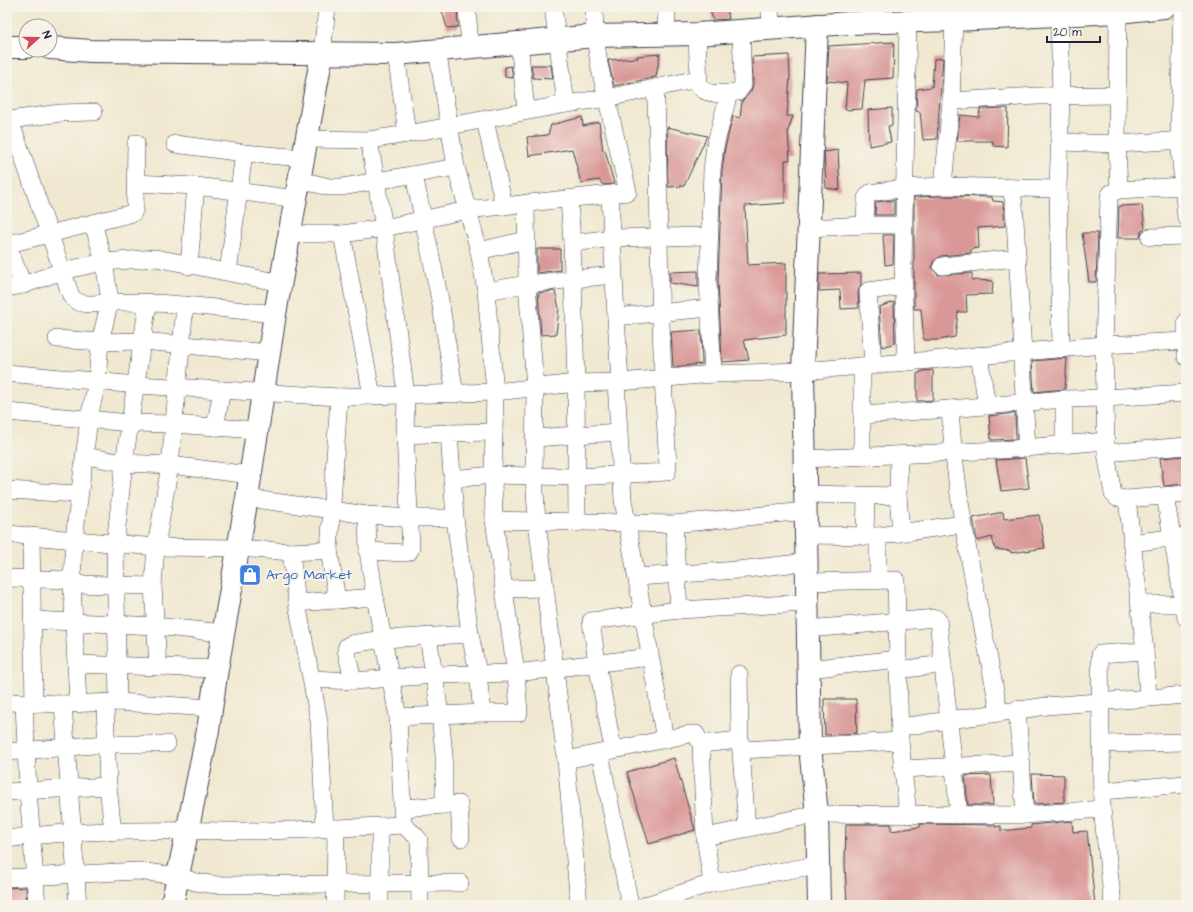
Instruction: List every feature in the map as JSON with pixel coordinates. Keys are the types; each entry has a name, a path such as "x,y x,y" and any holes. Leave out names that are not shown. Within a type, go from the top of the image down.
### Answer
{"street":[{"path":"172,905 212,708 217,669 247,498 268,353 299,190 322,54 327,7"},
{"path":"467,7 470,47"},
{"path":"553,7 566,104"},
{"path":"291,234 342,234 384,228 467,210 624,194 628,192 595,36 594,7"},
{"path":"666,34 667,7"},
{"path":"769,7 774,29"},
{"path":"849,23 864,7"},
{"path":"58,49 91,51 396,54 437,49 595,36 697,34 849,23 954,20 1030,11 1059,14 1118,12 1164,7"},
{"path":"1182,7 1182,140 1183,186 1186,217"},
{"path":"1118,12 1117,144 1120,190"},
{"path":"1059,14 1061,142 1058,188 1061,349"},
{"path":"943,186 951,101 954,20"},
{"path":"906,362 904,188 908,21"},
{"path":"817,25 803,371 810,747 817,814 819,905"},
{"path":"697,34 698,79 702,90 709,93 729,93 738,92 743,85 741,31"},
{"path":"519,42 526,111"},
{"path":"7,47 18,47"},
{"path":"398,717 482,712 519,713 516,673 494,520 493,475 495,392 486,291 478,251 456,166 437,49"},
{"path":"396,54 407,134"},
{"path":"175,144 244,153 306,148 407,134 526,111 607,98 698,79"},
{"path":"452,479 493,475 576,477 662,474 667,472 662,378 659,148 655,88"},
{"path":"713,374 709,308 709,236 715,146 729,93"},
{"path":"951,101 1117,95"},
{"path":"94,112 60,114 9,121 48,233 74,301 79,304 110,301 148,302 275,314"},
{"path":"485,120 504,206"},
{"path":"368,551 409,552 411,548 405,435 406,396 384,228 369,140"},
{"path":"1061,142 1117,144 1182,140"},
{"path":"136,144 135,208 133,213 48,233 13,243 10,246 10,252 15,286 62,271 104,262 156,258 189,266 281,283"},
{"path":"228,272 244,153"},
{"path":"135,182 196,186 238,192 299,190 342,187 414,175 456,166"},
{"path":"414,175 440,300 455,394"},
{"path":"189,266 196,186"},
{"path":"865,225 867,194 904,188 943,186 1058,188"},
{"path":"1183,186 1120,190 1111,193 1109,197 1104,345 1106,447 1113,494 1117,498 1127,499 1186,494"},
{"path":"1011,188 1014,204 1016,258 1024,352 1022,360 1027,448"},
{"path":"610,195 613,238 618,382 618,432 621,475 664,740"},
{"path":"569,199 574,280 577,523"},
{"path":"526,203 527,284 535,388 534,476 537,522 566,760 579,905"},
{"path":"78,905 66,748 76,664 72,582 74,539 89,419 97,381 100,342 110,301 104,262 93,223"},
{"path":"808,228 865,225 904,225"},
{"path":"342,234 372,396"},
{"path":"572,244 613,238 709,236"},
{"path":"1150,237 1186,236"},
{"path":"478,251 526,240"},
{"path":"942,266 1016,258"},
{"path":"486,291 527,284 614,275"},
{"path":"862,455 862,415 867,366 868,291 904,286"},
{"path":"113,832 108,786 106,744 117,665 115,624 115,545 124,463 137,386 148,302"},
{"path":"158,667 153,586 156,547 170,465 176,387 185,305"},
{"path":"616,317 709,308"},
{"path":"1186,322 1186,356"},
{"path":"57,339 100,342 143,341 268,353"},
{"path":"7,373 137,386 263,392 339,398 495,392 576,383 618,382 713,374 803,371 1104,345 1186,341"},
{"path":"979,355 987,406"},
{"path":"215,427 222,390"},
{"path":"862,415 1064,399 1186,393"},
{"path":"337,600 329,550 339,398"},
{"path":"1064,399 1064,445"},
{"path":"950,409 952,452 963,524 1000,712"},
{"path":"7,412 131,423 173,424 257,430"},
{"path":"405,435 449,432 494,432"},
{"path":"449,432 455,518 470,634 478,673 482,712"},
{"path":"535,438 618,432"},
{"path":"805,459 1064,445 1106,447 1186,446"},
{"path":"899,455 898,496 901,532"},
{"path":"85,456 124,463 170,465 250,475"},
{"path":"7,490 79,494"},
{"path":"494,520 674,524 806,503 866,497 898,496"},
{"path":"1140,604 1185,611 1179,537 1166,496"},
{"path":"866,497 878,580"},
{"path":"247,498 367,515 409,518 455,518"},
{"path":"1127,499 1131,543 1145,651 1148,698"},
{"path":"367,515 368,551 375,597 389,678 398,717 403,817 418,840 420,905"},
{"path":"674,524 679,610"},
{"path":"806,535 872,536 963,524"},
{"path":"7,534 31,537 74,539 115,545 238,548 291,552 329,550"},
{"path":"31,537 34,620 26,751 37,905"},
{"path":"1131,543 1179,537"},
{"path":"291,552 297,603 319,721 335,884 335,905"},
{"path":"638,577 738,570 807,582"},
{"path":"7,578 153,586"},
{"path":"630,905 606,751 591,621 679,610 807,582 896,580 902,769 908,815"},
{"path":"504,589 544,588"},
{"path":"297,603 375,597"},
{"path":"808,629 936,618 938,620 950,720 959,815"},
{"path":"34,620 155,626 223,634"},
{"path":"353,681 346,650 347,646 383,639 470,634"},
{"path":"428,636 440,714 444,755 444,805"},
{"path":"1113,905 1102,808 1100,654 1145,651"},
{"path":"312,679 353,681 434,675 516,673 650,657"},
{"path":"76,664 217,669"},
{"path":"809,669 898,664 943,664"},
{"path":"739,674 741,745 747,828"},
{"path":"701,744 810,747 901,734 950,720 1017,709 1186,695"},
{"path":"7,702 29,704 111,702 212,708"},
{"path":"1017,709 1025,815"},
{"path":"566,760 696,734 701,744 705,837 712,883"},
{"path":"1102,744 1186,742"},
{"path":"7,752 106,744 168,744"},
{"path":"902,769 954,768 1022,763"},
{"path":"1102,791 1186,784"},
{"path":"7,792 108,786"},
{"path":"7,839 31,835 73,833 188,830 247,831 380,826 403,817 444,805 459,804 461,838"},
{"path":"705,837 817,814 1025,815 1102,808"},
{"path":"380,826 380,905"},
{"path":"646,905 695,897 712,883 818,865"},
{"path":"7,878 75,876 113,871 137,871 179,876 195,882 216,885 460,883"}],"building":[{"path":"441,7 457,7 458,27 447,28"},
{"path":"709,7 726,7 729,19 713,20"},
{"path":"894,42 893,78 865,80 862,109 845,110 847,83 827,81 829,46"},
{"path":"660,54 656,77 614,86 608,60 638,58 637,56"},
{"path":"789,55 790,77 787,116 793,116 788,131 790,160 785,160 785,203 745,206 748,265 786,263 786,335 744,340 749,360 722,362 718,281 722,171 725,148 733,116 740,118 742,101 751,91 753,85 752,57"},
{"path":"943,58 937,139 923,140 920,112 916,111 917,89 932,87 934,59"},
{"path":"531,65 551,65 553,79 533,78"},
{"path":"511,66 513,78 505,77 505,67"},
{"path":"892,108 892,126 888,126 891,142 869,146 868,110"},
{"path":"1008,108 1007,147 993,146 993,141 957,141 960,115 979,117 980,109"},
{"path":"582,117 583,126 599,122 603,151 605,150 614,184 603,185 599,180 581,183 572,149 529,156 527,137 548,135 551,125"},
{"path":"667,127 707,136 684,186 668,187"},
{"path":"838,150 840,190 826,188 824,152"},
{"path":"914,197 992,197 993,201 1003,202 1005,226 978,228 979,248 971,249 971,253 941,256 933,262 932,267 938,275 972,273 972,280 993,281 992,294 966,295 967,312 958,312 955,337 939,340 924,340 921,309 914,309"},
{"path":"894,200 894,215 875,215 876,202"},
{"path":"1142,205 1145,228 1141,232 1140,238 1118,238 1119,206"},
{"path":"1082,233 1098,233 1096,282 1089,282"},
{"path":"883,235 894,235 893,264 885,265"},
{"path":"537,249 560,249 560,270 537,273"},
{"path":"698,271 698,287 670,283 670,272"},
{"path":"861,273 861,284 858,292 859,308 841,309 840,290 819,291 819,274"},
{"path":"555,291 559,308 556,334 541,335 538,293"},
{"path":"894,302 895,343 882,347 879,307"},
{"path":"701,330 702,364 673,367 671,332"},
{"path":"1067,358 1065,389 1034,392 1032,361"},
{"path":"933,370 933,400 917,401 917,374 923,371"},
{"path":"1015,413 1016,439 991,440 989,416"},
{"path":"1186,456 1186,484 1164,486 1160,458"},
{"path":"1025,458 1029,488 1001,491 996,460"},
{"path":"1003,512 1004,519 1039,515 1045,548 1011,553 1011,551 995,549 992,537 977,541 973,518"},
{"path":"824,699 856,699 857,733 825,735"},
{"path":"674,758 695,830 649,844 627,772"},
{"path":"1032,774 1064,775 1064,802 1034,804"},
{"path":"991,775 993,805 968,805 965,776"},
{"path":"1072,821 1073,832 1087,831 1095,905 1018,905 1000,901 969,903 969,905 847,905 845,865 846,824 891,824 891,831 920,827 920,824 995,825 995,827 1001,826 1001,831 1031,828 1031,825"},
{"path":"26,887 27,905 7,905 7,888"}],"place":[{"name":"Argo Market","path":"250,575"}]}
